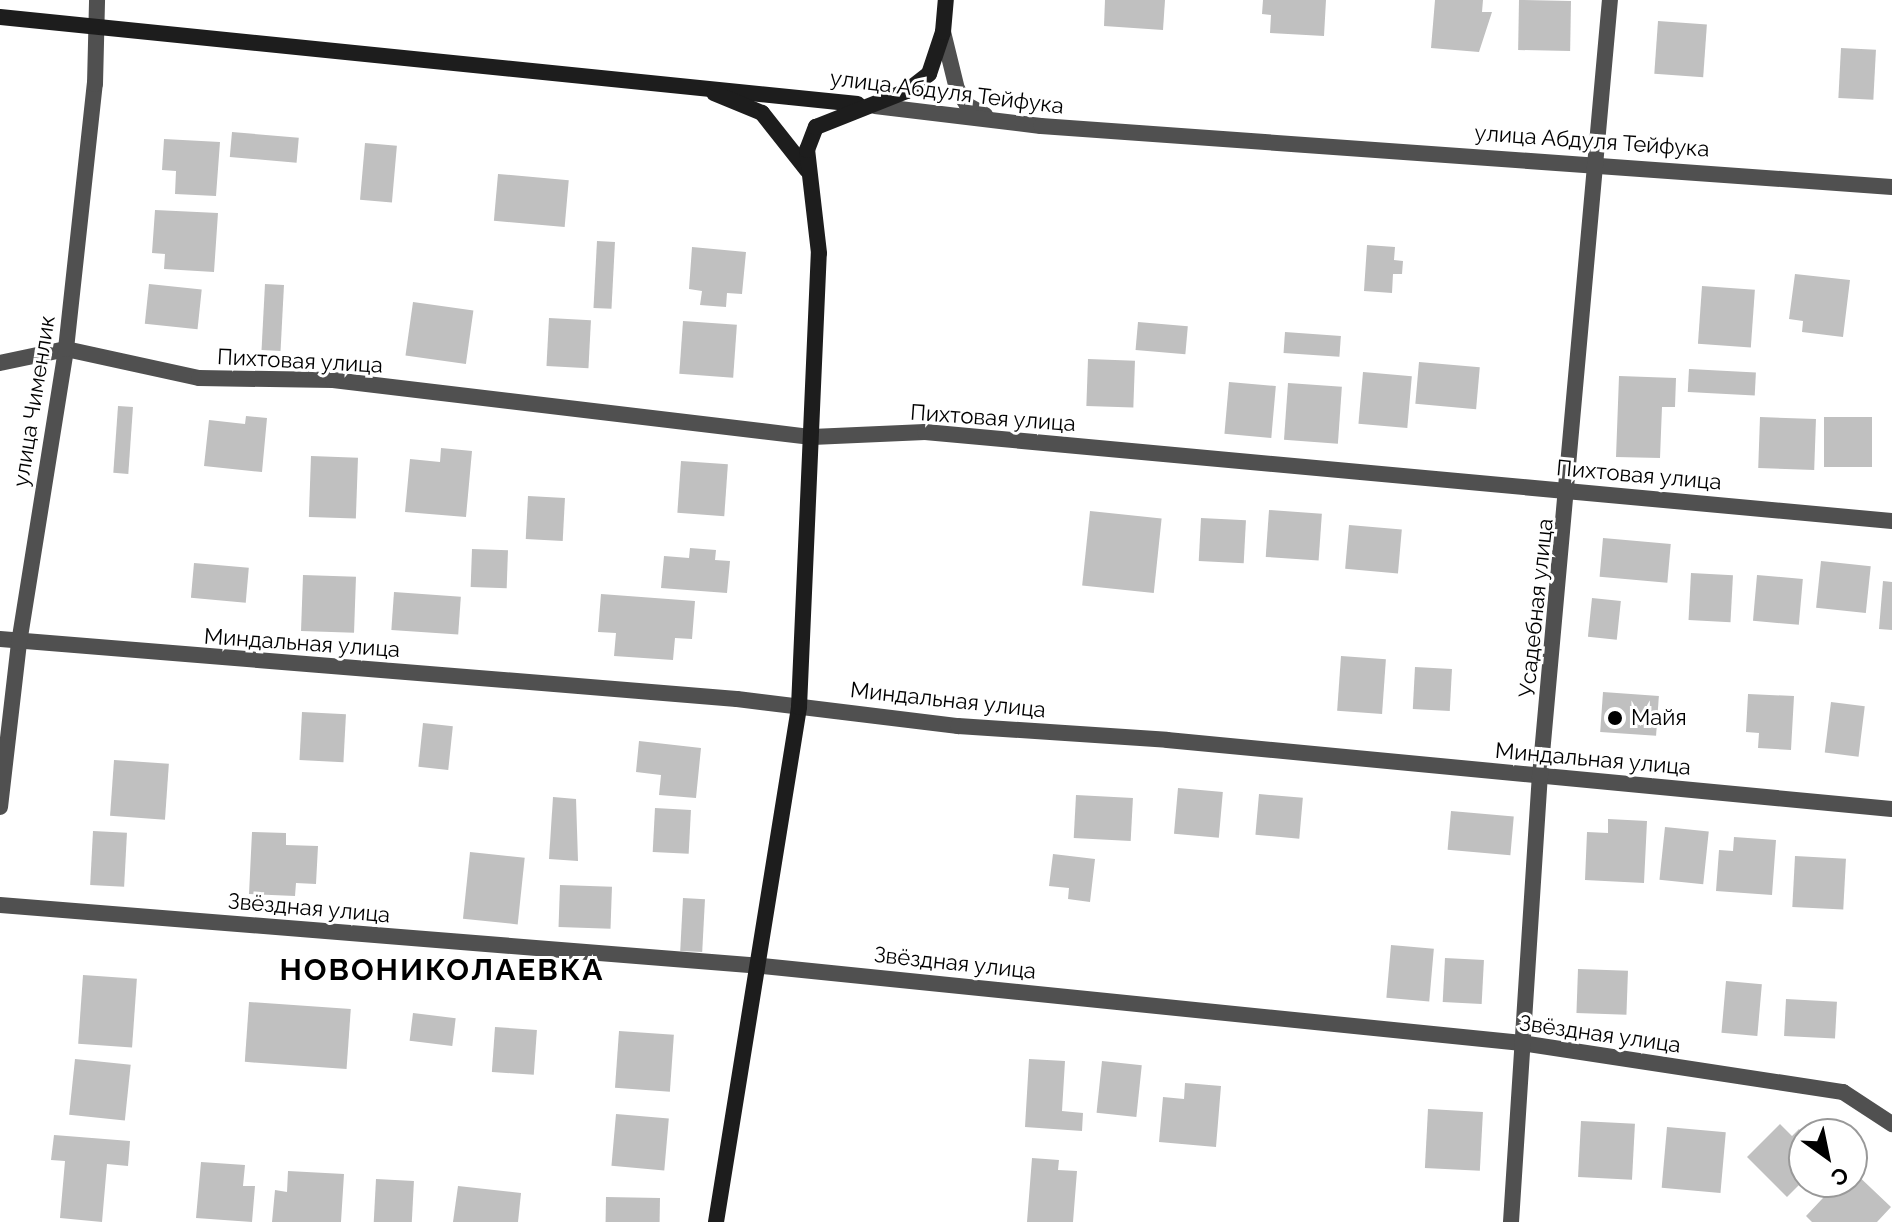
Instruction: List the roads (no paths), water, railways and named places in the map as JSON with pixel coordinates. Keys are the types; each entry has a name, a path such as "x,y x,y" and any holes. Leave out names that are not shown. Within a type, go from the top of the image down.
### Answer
{"street":[{"name":"улица Чименлик","path":"0,807 19,643 66,349 95,84 97,0"},
{"path":"946,0 943,32 946,61 967,105 1002,122"},
{"name":"Усадебная улица","path":"1511,1222 1540,776 1570,490 1592,161 1610,0"},
{"name":"улица Абдуля Тейфука","path":"0,17 671,82 1002,122 1592,161 1892,187"},
{"path":"716,1222 762,966 799,707 819,253 807,150 816,127 843,111 875,106 929,74 943,32"},
{"path":"671,82 762,113 810,174"},
{"name":"Пихтовая улица","path":"0,363 66,349 199,378 333,380 812,437 925,432 1892,521"},
{"name":"Миндальная улица","path":"0,639 799,707 1892,809"},
{"name":"Звёздная улица","path":"0,905 762,966 1522,1043 1843,1092 1892,1124"}],"place":[{"name":"Майя","path":"1615,718"}],"district":[{"name":"НОВОНИКОЛАЕВКА","path":"442,970"}]}
